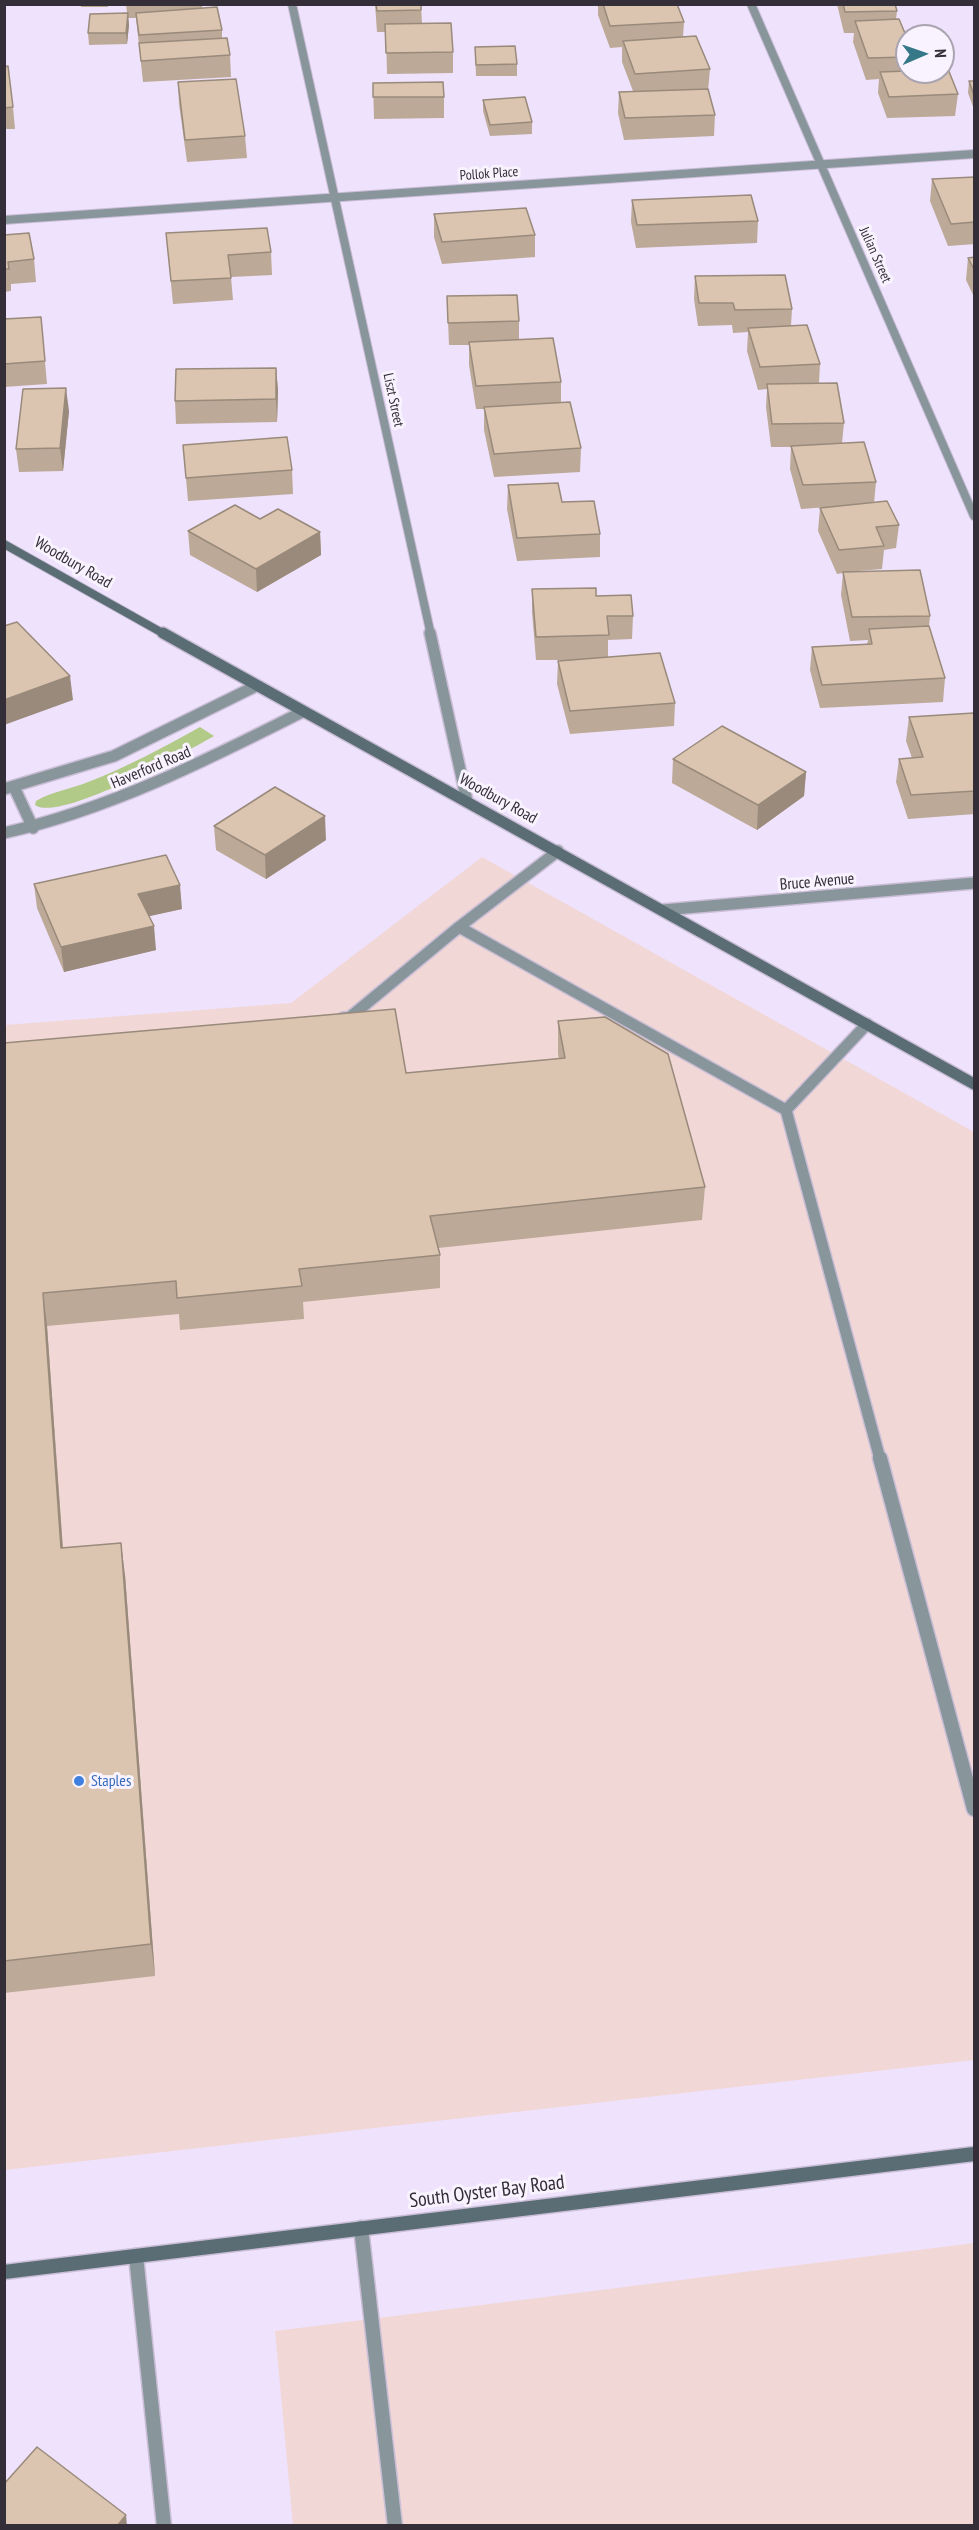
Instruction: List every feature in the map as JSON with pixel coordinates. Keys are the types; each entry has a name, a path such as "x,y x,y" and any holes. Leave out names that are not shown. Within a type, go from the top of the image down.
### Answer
{"main road":[{"name":"Woodbury Road","path":"4,544 302,712 558,851 975,1084"},
{"name":"South Oyster Bay Road","path":"4,2272 975,2154"}],"street":[{"name":"Liszt Street","path":"292,4 467,801"},
{"name":"Julian Street","path":"751,4 975,516"},
{"name":"Pollok Place","path":"4,220 975,154"},
{"name":"Haverford Road","path":"9,788 114,756 256,686"},
{"name":"Haverford Road","path":"4,833 33,828 165,782 302,712"},
{"path":"9,788 33,828"},
{"path":"325,1020 349,1018 459,927 558,851"},
{"name":"Bruce Avenue","path":"663,910 975,883"},
{"path":"459,927 786,1110 975,1809"},
{"path":"786,1110 867,1024"},
{"path":"361,2228 395,2526"},
{"path":"136,2256 164,2526"}],"shaded area":[{"path":"482,857 974,1132 974,2060 5,2170 5,1025 291,1003"},
{"path":"974,2243 974,2525 293,2525 275,2331"}],"green space":[{"path":"200,727 214,736 124,783 69,804 49,808 35,805 36,801 55,792 117,770"}],"building":[{"path":"376,4 421,4 421,10 377,11"},
{"path":"603,4 677,4 684,22 610,26"},
{"path":"843,4 895,4 897,11 845,12"},
{"path":"217,7 222,30 139,35 136,13"},
{"path":"128,13 126,33 88,33 90,14"},
{"path":"899,19 901,24 895,24 895,57 868,58 855,21"},
{"path":"451,23 453,52 386,53 385,24"},
{"path":"696,36 710,69 635,74 623,41"},
{"path":"227,38 230,55 141,61 139,43"},
{"path":"515,46 517,64 476,65 475,47"},
{"path":"8,66 13,107 4,108 4,67"},
{"path":"895,71 895,84 954,84 958,94 889,97 880,72"},
{"path":"236,79 245,136 185,140 178,82"},
{"path":"969,81 975,81 975,98"},
{"path":"443,82 444,97 373,97 373,83"},
{"path":"708,89 715,115 625,118 619,92"},
{"path":"525,97 532,122 490,125 483,100"},
{"path":"975,177 975,222 951,224 932,179"},
{"path":"751,195 758,221 637,225 632,200"},
{"path":"526,208 535,235 442,242 434,214"},
{"path":"267,228 271,252 228,255 231,278 171,281 166,233"},
{"path":"29,233 34,259 8,262 9,269 4,269 4,235"},
{"path":"975,257 975,271 968,258"},
{"path":"785,275 792,309 735,310 733,303 699,303 695,276"},
{"path":"517,295 519,321 448,323 447,296"},
{"path":"41,317 45,361 4,364 4,319"},
{"path":"807,325 820,364 760,367 748,328"},
{"path":"553,338 561,382 476,386 469,342"},
{"path":"276,368 276,399 175,401 176,369"},
{"path":"837,383 844,423 772,424 767,384"},
{"path":"66,388 60,448 16,449 23,389"},
{"path":"570,402 581,448 494,454 484,407"},
{"path":"287,437 292,470 186,478 183,445"},
{"path":"864,442 876,482 803,485 791,446"},
{"path":"558,483 562,502 594,501 600,534 517,538 508,485"},
{"path":"887,501 899,525 876,527 884,546 839,550 820,508"},
{"path":"235,505 260,519 278,509 320,532 256,569 188,531"},
{"path":"920,570 930,616 852,617 843,572"},
{"path":"596,588 596,596 631,595 633,616 607,616 609,635 536,637 532,589"},
{"path":"17,622 70,676 4,700 4,626"},
{"path":"929,626 945,678 822,685 812,647 872,644 869,629"},
{"path":"660,653 675,703 570,711 558,661"},
{"path":"974,713 975,791 911,795 899,759 923,757 909,717"},
{"path":"722,726 806,772 758,805 673,759"},
{"path":"275,787 325,816 265,855 214,826"},
{"path":"166,855 180,885 138,894 154,926 61,947 34,884"},
{"path":"395,1009 406,1073 565,1058 558,1021 605,1017 668,1054 705,1187 430,1216 440,1255 299,1269 302,1286 177,1298 176,1281 43,1293 61,1548 121,1543 151,1944 4,1961 4,1043"},
{"path":"37,2447 126,2515 117,2526 4,2526 4,2484"}],"place":[{"name":"Staples","path":"79,1781"}]}
